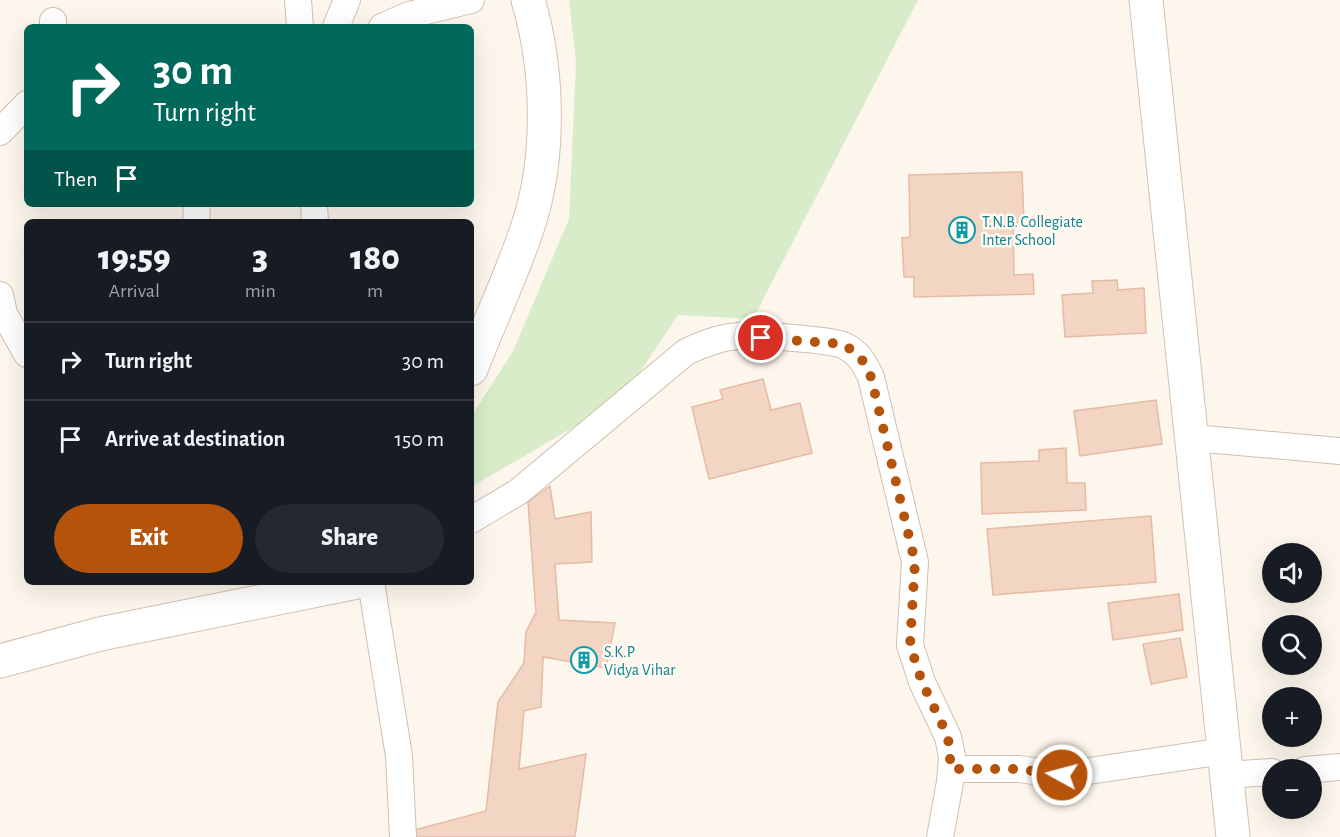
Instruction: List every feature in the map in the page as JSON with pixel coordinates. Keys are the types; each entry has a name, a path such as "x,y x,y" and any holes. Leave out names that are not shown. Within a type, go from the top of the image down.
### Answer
{"main road":[{"path":"474,362 528,228 543,165 544,96 528,0"},
{"path":"1146,0 1233,837"},
{"path":"0,661 100,634 321,586"}],"street":[{"path":"298,0 300,24"},
{"path":"337,24 346,0"},
{"path":"389,24 409,15 471,0"},
{"path":"0,132 24,107"},
{"path":"0,295 4,314 24,351"},
{"path":"474,518 518,492 686,352 711,341 738,336 843,344 860,356 871,377 915,562 910,645 922,682 948,737 951,769 940,837"},
{"path":"0,348 24,355"},
{"path":"1193,438 1340,451"},
{"path":"371,585 399,756 403,837"},
{"path":"951,769 1019,769 1062,775 1225,763 1262,770"},
{"path":"1322,769 1340,767"}],"green space":[{"path":"569,0 918,0 753,319 678,315 622,399 474,485 474,412 513,351 569,219 576,62"}],"building":[{"name":"T.N.B. Collegiate Inter School","path":"1022,172 1024,222 1013,223 1014,275 1033,274 1034,294 914,297 914,277 904,277 902,238 910,237 909,175"},
{"path":"1117,280 1118,290 1144,288 1146,333 1065,337 1062,295 1093,293 1092,281"},
{"path":"763,379 771,410 800,403 812,453 709,479 692,407 723,399 720,390"},
{"path":"1156,400 1162,444 1080,456 1074,411"},
{"path":"1066,448 1067,483 1085,483 1086,510 982,514 981,463 1039,461 1039,450"},
{"name":"S.K.P Vidya Vihar","path":"550,486 555,519 591,512 592,562 555,564 559,620 615,623 606,668 543,657 541,707 524,711 519,769 586,754 575,837 412,837 411,831 486,811 498,702 524,663 526,632 536,612 528,502"},
{"path":"1151,516 1156,582 993,595 987,529"},
{"path":"1179,594 1183,630 1113,640 1108,603"},
{"path":"1180,638 1187,677 1151,684 1143,644"}],"place":[{"name":"T.N.B. Collegiate Inter School","path":"962,230"},
{"name":"S.K.P Vidya Vihar","path":"584,660"}],"route":[{"path":"761,338 843,344 860,356 871,377 915,562 910,645 922,682 948,737 952,756 951,769 1019,769 1062,775"}]}
